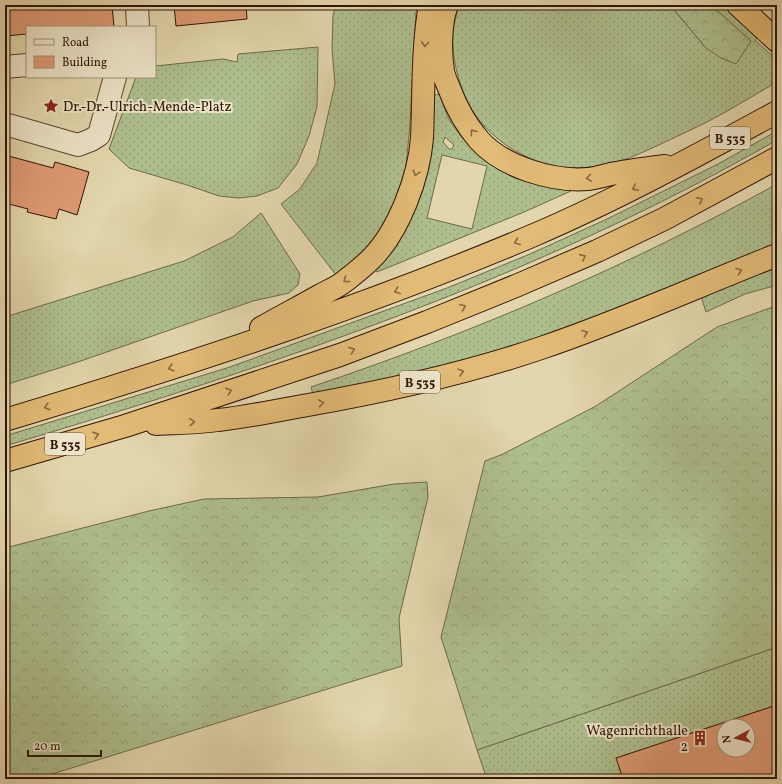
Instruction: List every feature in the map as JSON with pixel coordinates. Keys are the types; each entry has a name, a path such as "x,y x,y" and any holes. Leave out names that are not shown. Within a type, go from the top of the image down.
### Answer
{"highway":[{"name":"B 535","path":"208,356 344,282 372,259 385,241 409,194 418,166 422,140 424,51 426,25 430,5"},
{"name":"B 535","path":"447,5 444,13 441,39 443,71 453,98 463,118 480,141 498,156 523,169 539,174 566,179 588,178 618,172 682,164"},
{"path":"738,5 777,41"},
{"path":"758,5 777,23"},
{"name":"B 535","path":"5,420 125,384 333,314 441,273 569,220 682,164 777,112"},
{"name":"B 535","path":"5,461 125,426 340,355 518,285 597,251 664,219 777,158"},
{"name":"B 535","path":"125,426 218,420 352,397 488,365 619,320 777,255"}],"street":[{"path":"137,5 138,26"},
{"path":"5,67 26,65"},
{"path":"5,124 78,145 91,140 99,135 114,78"}],"green space":[{"path":"336,5 419,5 416,12 410,124 406,167 394,207 374,242 336,275 281,204 300,189 317,163 335,84 332,49 333,15"},
{"path":"459,5 670,5 706,48 751,41 711,5 729,5 761,34 755,40 777,60 777,82 709,121 629,158 601,166 575,168 544,163 515,151 502,142 479,120 467,100 458,78 453,43 453,32"},
{"path":"670,5 711,5 751,41 736,64 721,58 706,48"},
{"path":"318,47 317,107 309,136 297,164 278,188 257,196 239,198 219,196 129,168 109,149 136,78 156,78 156,66 223,59 237,62 238,54"},
{"path":"437,94 440,95 449,119 463,138 494,165 517,178 538,184 570,188 571,191 524,212 377,272 375,270 406,228 413,214 419,196 434,96","holes":["445,137 454,145 452,149 449,149 443,142","442,155 487,166 472,229 427,218"]},
{"path":"777,131 777,140 686,190 592,235 497,277 302,351 104,416 5,446 5,436 230,367 447,288 530,254 607,219 718,164"},
{"path":"777,184 777,244 619,308 520,344 424,372 313,394 311,387 490,321 607,270 664,243"},
{"path":"261,213 300,274 298,285 289,293 253,301 75,363 5,385 5,317 184,261 233,237"},
{"path":"777,263 777,285 745,294 706,312 700,293"},
{"path":"777,307 777,647 477,750 441,637 485,461 503,454 596,406 717,327 770,308"},
{"path":"427,482 428,497 399,618 402,666 36,779 5,779 5,548 149,511 204,499 318,497 394,484"},
{"path":"777,647 777,705 738,718 716,718 716,725 617,758 623,779 487,779 477,750"}],"building":[{"path":"5,5 112,5 114,26 26,26 26,34 5,36"},
{"path":"174,5 246,5 247,19 176,26"},
{"path":"5,155 53,168 55,162 89,172 77,215 59,209 56,219 27,212 28,209 5,203"},
{"name":"Wagenrichthalle 2","path":"777,705 777,779 623,779 616,758 716,725 716,758 756,758 756,718 738,718"}],"place":[{"name":"Dr.-Dr.-Ulrich-Mende-Platz","path":"51,106"},
{"name":"Wagenrichthalle 2","path":"700,738"}]}
